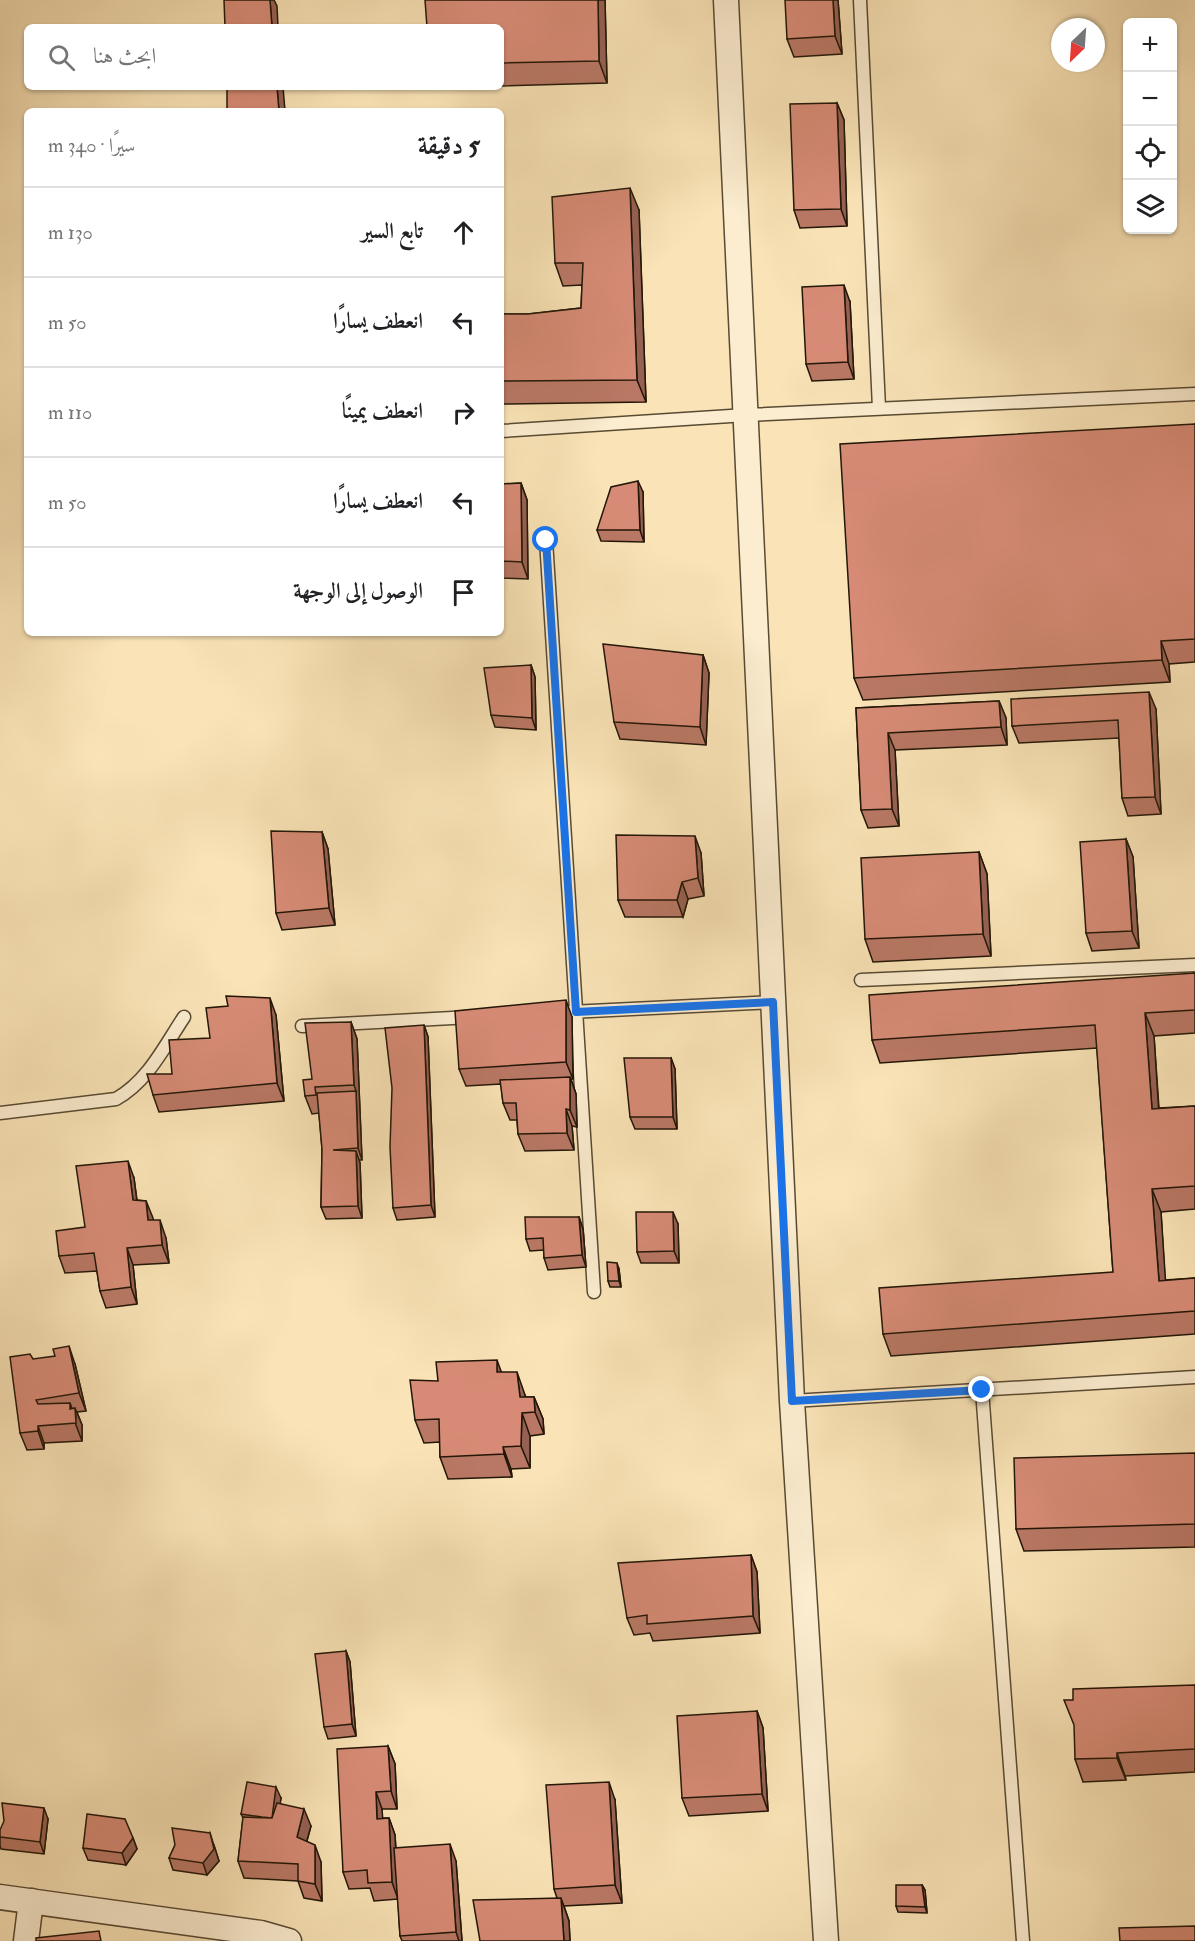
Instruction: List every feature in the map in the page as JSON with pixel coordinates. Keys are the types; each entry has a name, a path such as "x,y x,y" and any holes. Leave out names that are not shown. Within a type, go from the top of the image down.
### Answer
{"street":[{"path":"726,0 792,1401 826,1941"},
{"path":"0,1897 261,1933 289,1941"},
{"path":"23,1938 31,1901"}],"lane":[{"path":"860,0 879,408"},
{"path":"504,431 746,414 1195,394"},
{"path":"546,540 594,1292"},
{"path":"861,980 1195,965"},
{"path":"552,1013 773,1002"},
{"path":"0,1113 116,1099 132,1090 146,1075 184,1017"},
{"path":"302,1026 481,1017"},
{"path":"792,1401 1195,1377"},
{"path":"982,1390 1023,1941"}],"building":[{"path":"224,0 270,0 272,24 225,24"},
{"path":"425,0 598,0 599,61 504,63 504,24 427,24"},
{"path":"785,0 833,0 835,36 787,39"},
{"path":"227,90 277,90 279,108 227,108"},
{"path":"837,103 841,209 794,210 790,104"},
{"path":"630,188 637,380 504,381 504,314 528,314 581,308 583,263 555,263 552,197"},
{"path":"844,285 848,362 806,364 802,287"},
{"path":"1195,424 1195,639 1161,641 1162,660 854,678 840,444"},
{"path":"638,481 640,530 597,530 611,487"},
{"path":"521,483 522,562 504,561 504,484"},
{"path":"603,644 703,655 700,727 614,722"},
{"path":"531,665 532,718 491,715 484,668"},
{"path":"1149,692 1155,797 1122,798 1118,720 1012,726 1011,699"},
{"path":"999,701 1001,727 888,733 892,809 861,810 856,708"},
{"path":"271,831 322,832 329,908 276,913"},
{"path":"616,835 695,836 698,878 682,882 677,900 618,900"},
{"path":"1126,839 1132,931 1086,933 1080,842"},
{"path":"979,852 983,934 865,939 861,858"},
{"path":"1195,973 1195,1010 1145,1013 1152,1109 1195,1106 1195,1186 1152,1189 1159,1281 1195,1278 1195,1311 883,1334 879,1288 1113,1272 1095,1025 872,1040 869,995"},
{"path":"226,996 270,998 277,1083 153,1095 147,1074 172,1074 169,1040 210,1038 206,1008 228,1006"},
{"path":"566,1000 566,1062 459,1069 455,1011"},
{"path":"351,1022 354,1085 315,1087 316,1095 305,1096 303,1080 312,1079 305,1023"},
{"path":"424,1025 431,1205 393,1208 390,1147 392,1088 385,1028"},
{"path":"624,1058 671,1058 673,1117 630,1117"},
{"path":"570,1077 570,1110 566,1109 567,1133 518,1134 516,1103 503,1103 500,1080"},
{"path":"356,1091 358,1148 333,1150 356,1151 358,1206 321,1207 322,1149 317,1093"},
{"path":"128,1161 133,1200 146,1201 148,1220 160,1220 162,1245 127,1248 131,1287 100,1291 94,1253 59,1256 56,1231 85,1227 76,1166"},
{"path":"636,1212 673,1212 674,1251 637,1252"},
{"path":"525,1217 579,1217 582,1255 544,1258 543,1238 526,1239"},
{"path":"607,1262 617,1263 619,1281 608,1281"},
{"path":"69,1346 79,1393 36,1400 38,1404 70,1403 70,1409 75,1408 76,1423 38,1426 38,1431 20,1433 10,1357 30,1354 33,1359 55,1356 53,1349"},
{"path":"497,1360 497,1372 517,1372 520,1397 534,1397 535,1412 522,1413 521,1446 503,1447 504,1454 440,1457 439,1419 415,1420 410,1380 438,1381 436,1362"},
{"path":"1195,1453 1195,1524 1016,1529 1014,1458"},
{"path":"751,1555 753,1616 647,1624 647,1615 627,1618 618,1563"},
{"path":"346,1651 352,1724 324,1727 315,1654"},
{"path":"1195,1685 1195,1749 1117,1753 1117,1758 1075,1759 1074,1725 1064,1700 1073,1700 1073,1689"},
{"path":"757,1711 762,1794 682,1798 677,1716"},
{"path":"388,1746 391,1791 376,1792 377,1819 389,1818 392,1882 368,1883 367,1870 343,1872 337,1749"},
{"path":"247,1782 276,1787 272,1818 241,1814"},
{"path":"609,1782 615,1885 554,1889 546,1785"},
{"path":"2,1803 44,1808 40,1842 0,1837 4,1821"},
{"path":"277,1803 304,1809 297,1837 315,1845 315,1884 298,1881 298,1864 238,1861 243,1817 272,1818"},
{"path":"87,1814 125,1819 133,1838 122,1853 83,1848"},
{"path":"172,1828 210,1833 214,1849 203,1863 169,1858 175,1845"},
{"path":"450,1844 456,1932 400,1936 394,1848"},
{"path":"896,1885 922,1885 925,1907 896,1906"},
{"path":"561,1898 564,1941 480,1941 473,1900"},
{"path":"1195,1926 1195,1941 1120,1941 1119,1928"},
{"path":"99,1931 101,1941 36,1941 36,1938"}],"route":[{"path":"546,540 576,1012 773,1002 792,1401 982,1390"}]}
